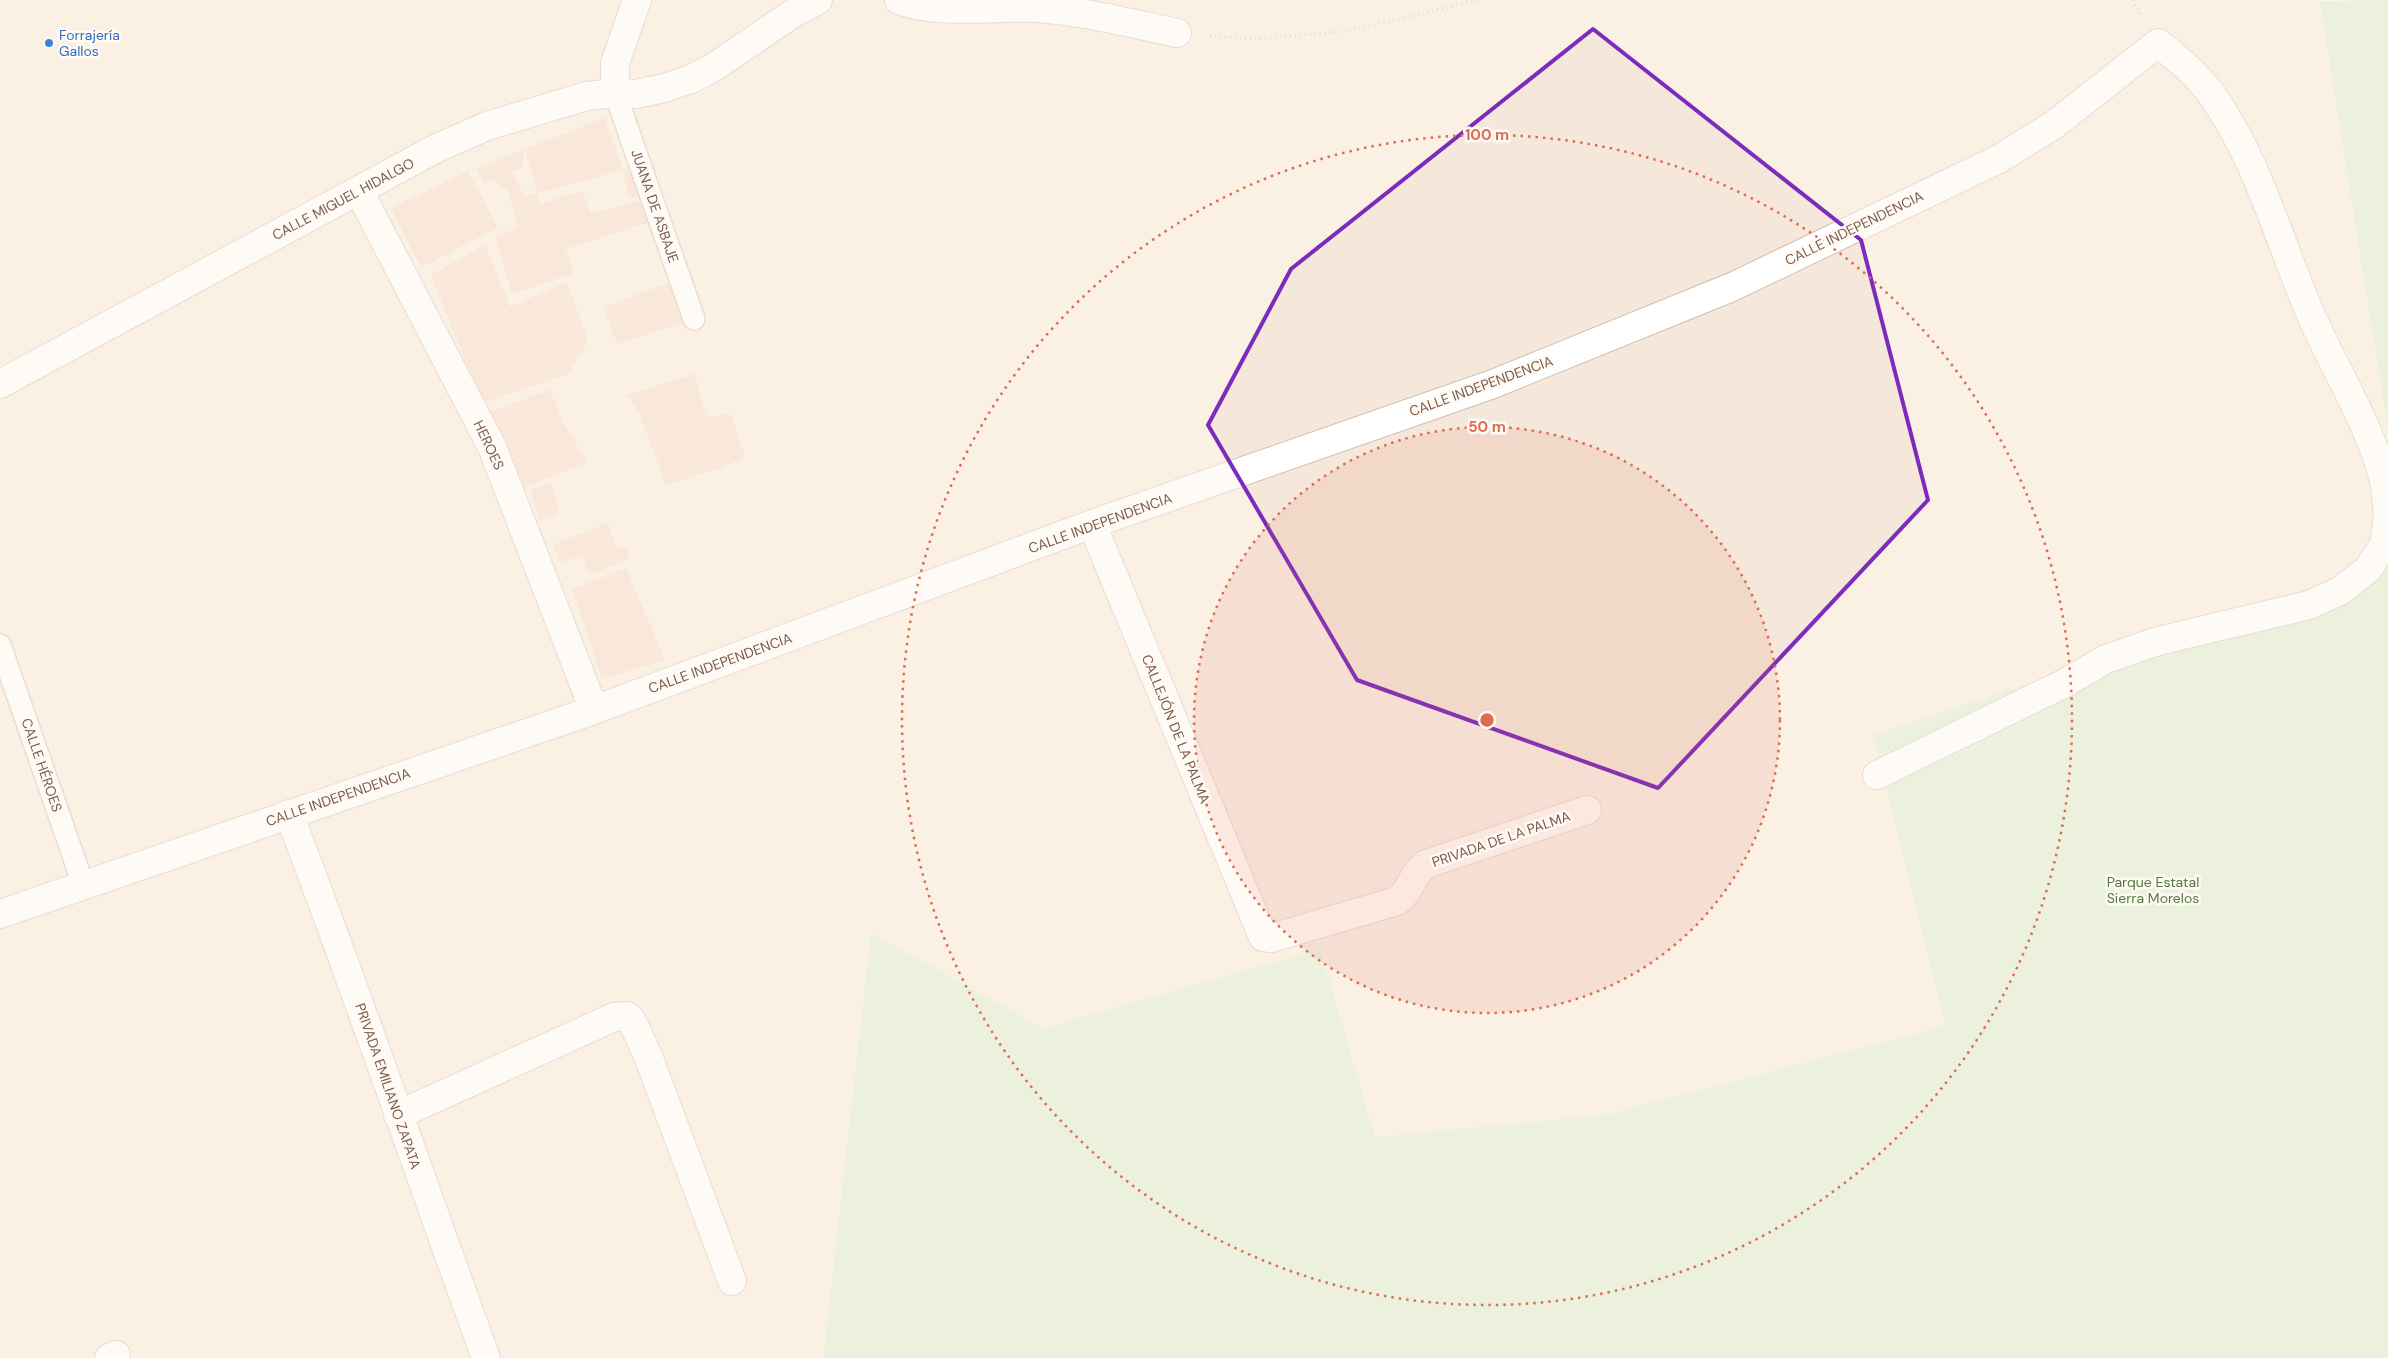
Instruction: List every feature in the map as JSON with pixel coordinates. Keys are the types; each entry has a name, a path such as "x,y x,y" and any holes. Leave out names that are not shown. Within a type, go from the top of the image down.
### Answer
{"street":[{"path":"615,93 616,63 637,0"},
{"name":"CALLE MIGUEL HIDALGO","path":"0,384 436,149 487,126 587,96 615,93 636,94 664,88 691,79 714,67 792,14 818,0"},
{"path":"900,0 924,7 1035,8 1075,12 1177,33"},
{"name":"CALLE INDEPENDENCIA","path":"0,914 594,710 1092,524 1493,384 1732,287 2000,159 2056,124 2158,43 2190,70 2212,95 2236,137 2270,207 2308,309 2371,440 2384,482 2388,515"},
{"name":"HEROES","path":"360,191 492,447 594,710"},
{"path":"1877,775 2065,683 2106,659 2158,641 2310,605 2340,591 2368,569 2384,545 2388,515"},
{"name":"CALLEJÓN DE LA PALMA","path":"1092,524 1260,935"},
{"name":"PRIVADA DE LA PALMA","path":"1260,935 1271,938 1397,901 1408,890 1415,873 1426,864 1587,810"},
{"name":"PRIVADA EMILIANO ZAPATA","path":"289,814 345,960 398,1115 486,1358"},
{"path":"398,1115 614,1017 627,1016 632,1021 648,1056 732,1281"}],"lane":[{"name":"JUANA DE ASBAJE","path":"615,93 694,319"},
{"name":"CALLE HÉROES","path":"0,645 83,884"}],"path":[{"path":"1177,33 1260,39 1347,31 1479,0"}],"highlighted area":[{"path":"1593,29 1861,240 1928,500 1658,788 1357,680 1208,425 1291,269"}],"shaded area":[{"path":"0,0 2321,0 2388,430 2388,697 1591,1330 871,933 823,1358 0,1358"}],"green space":[{"path":"2388,0 2388,430 2320,1"},
{"name":"Parque Estatal Sierra Morelos","path":"2388,563 2388,1358 823,1358 871,933 1045,1029 1084,1016 1320,949 1375,1137 1605,1115 1945,1026 1874,735"}],"building":[{"path":"605,118 623,170 537,193 525,149"},
{"path":"525,149 522,168 512,172 524,196 537,193 540,204 582,191 591,214 642,200 650,222 566,249 574,273 512,294 495,237 519,227 507,189 490,178 484,183 476,169"},
{"path":"633,165 646,193 629,199 623,170"},
{"path":"468,171 498,228 421,267 391,208"},
{"path":"485,245 510,307 567,282 588,341 568,374 483,403 431,275"},
{"path":"674,281 688,321 617,344 604,307"},
{"path":"695,374 706,417 731,414 745,457 721,468 666,485 640,415 627,395"},
{"path":"550,390 563,422 587,462 520,489 489,412"},
{"path":"551,482 559,513 540,521 530,490"},
{"path":"608,523 616,549 626,548 628,559 590,575 582,555 561,564 553,545"},
{"path":"626,568 665,660 602,679 573,589"}],"place":[{"name":"Forrajería Gallos","path":"49,43"}]}
